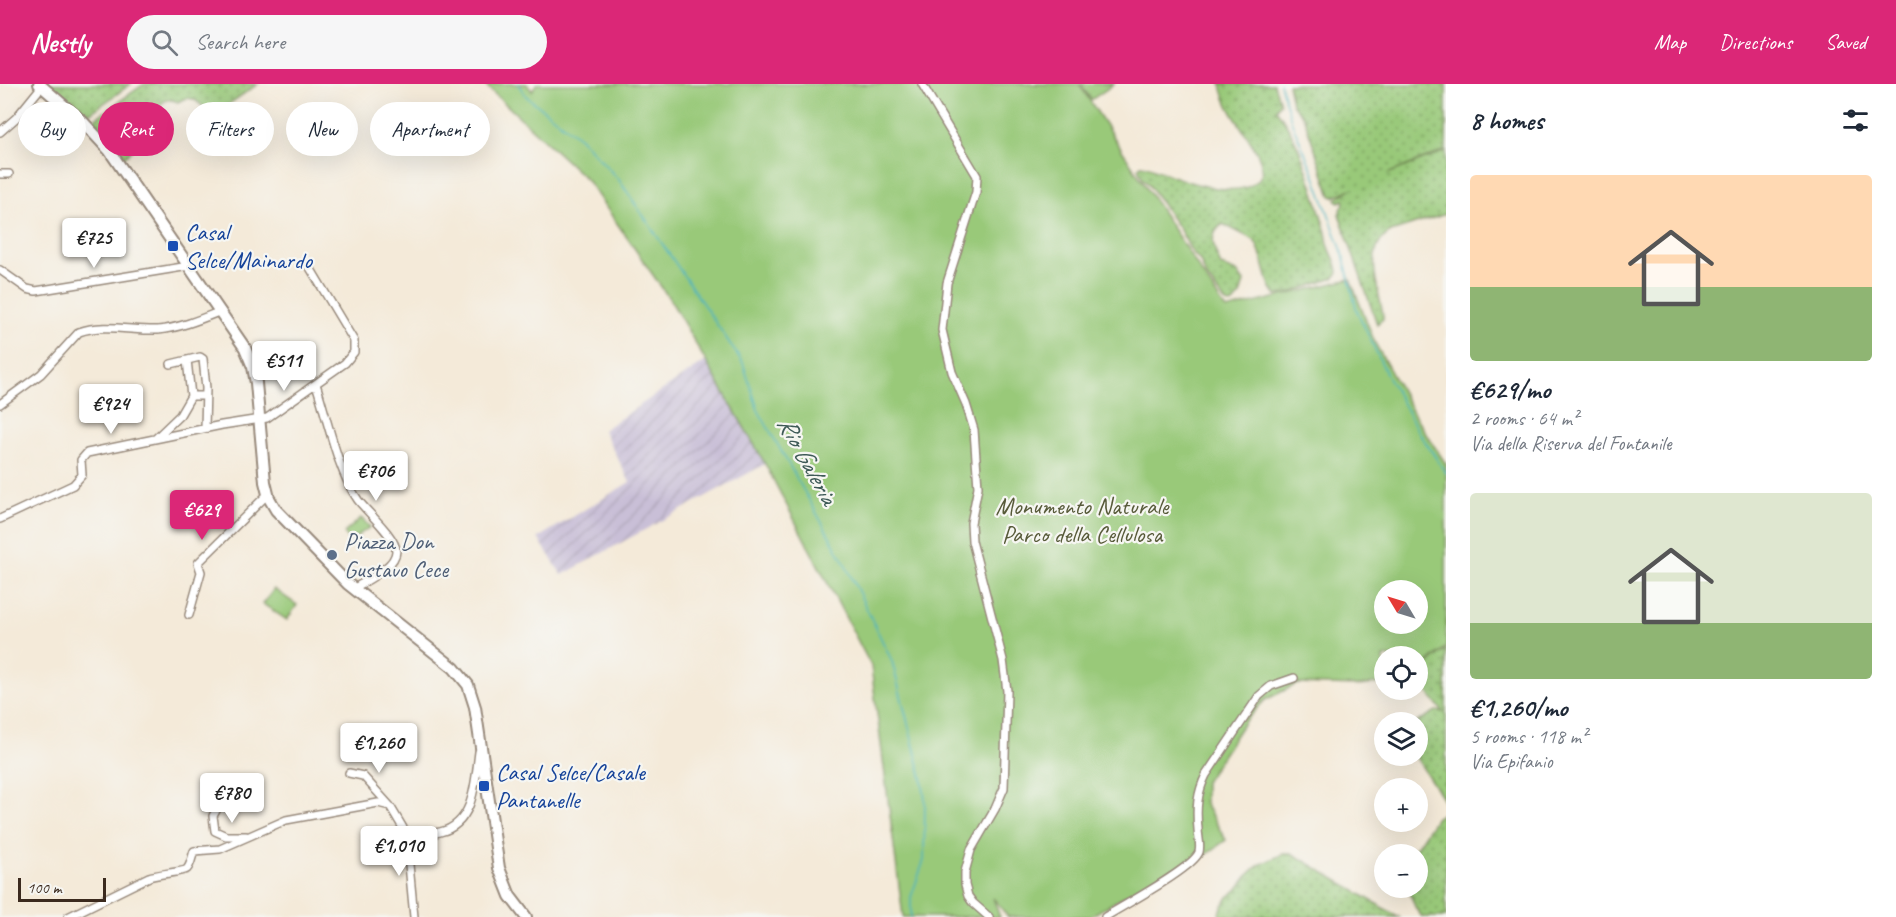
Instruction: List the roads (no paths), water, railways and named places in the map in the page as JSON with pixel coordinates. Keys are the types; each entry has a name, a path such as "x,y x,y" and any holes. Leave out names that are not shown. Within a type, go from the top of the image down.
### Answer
{"main road":[{"path":"41,85 83,122 109,150 243,343 256,382 268,494 279,514 353,589 447,661 468,686 472,696 499,868 510,896 526,917"}],"street":[{"path":"922,84 977,176 974,198 947,282 942,330 952,372 974,430 978,487 972,523 972,541 1006,681 1004,788 995,809 971,850 964,872 968,896 989,917"},
{"path":"0,132 18,116 41,85"},
{"path":"0,174 9,174"},
{"path":"0,270 29,290 36,291 189,266"},
{"path":"0,519 74,484 82,475 81,460 87,453 270,417 347,362 355,345 346,325 309,266"},
{"path":"0,404 41,374 79,332 111,328 165,329 221,311"},
{"path":"171,364 200,357 203,359 205,428"},
{"path":"156,438 180,415 191,396 187,360"},
{"path":"316,384 350,485 358,500 383,529 396,549 395,558 389,566 353,589"},
{"path":"191,396 205,396"},
{"path":"189,615 201,572 198,562 268,494"},
{"path":"1105,917 1183,869 1194,859 1199,849 1197,804 1206,775 1259,696 1271,686 1294,678"},
{"path":"406,833 438,832 452,827 461,820 471,802 480,744"},
{"path":"349,773 359,774 366,779 390,806 406,833 414,917"},
{"path":"68,917 155,874 185,870 194,850 219,849 286,820 375,803 390,806"},
{"path":"219,805 213,814 213,827 216,832 226,836 251,837"}],"waterway":[{"name":"Rio Galeria","path":"518,84 527,97 580,138 619,180 743,363 758,410 842,558 892,661 922,778 925,800 924,860 911,897 911,917"},
{"path":"1280,84 1292,123 1314,174 1343,254 1357,311 1388,377 1418,431 1446,473"}],"place":[{"name":"Casal Selce/Mainardo","path":"173,246"},
{"name":"Piazza Don Gustavo Cece","path":"332,555"},
{"name":"Casal Selce/Casale Pantanelle","path":"484,786"}],"park label":[{"name":"Monumento Naturale Parco della Cellulosa","path":"1082,520"}]}
